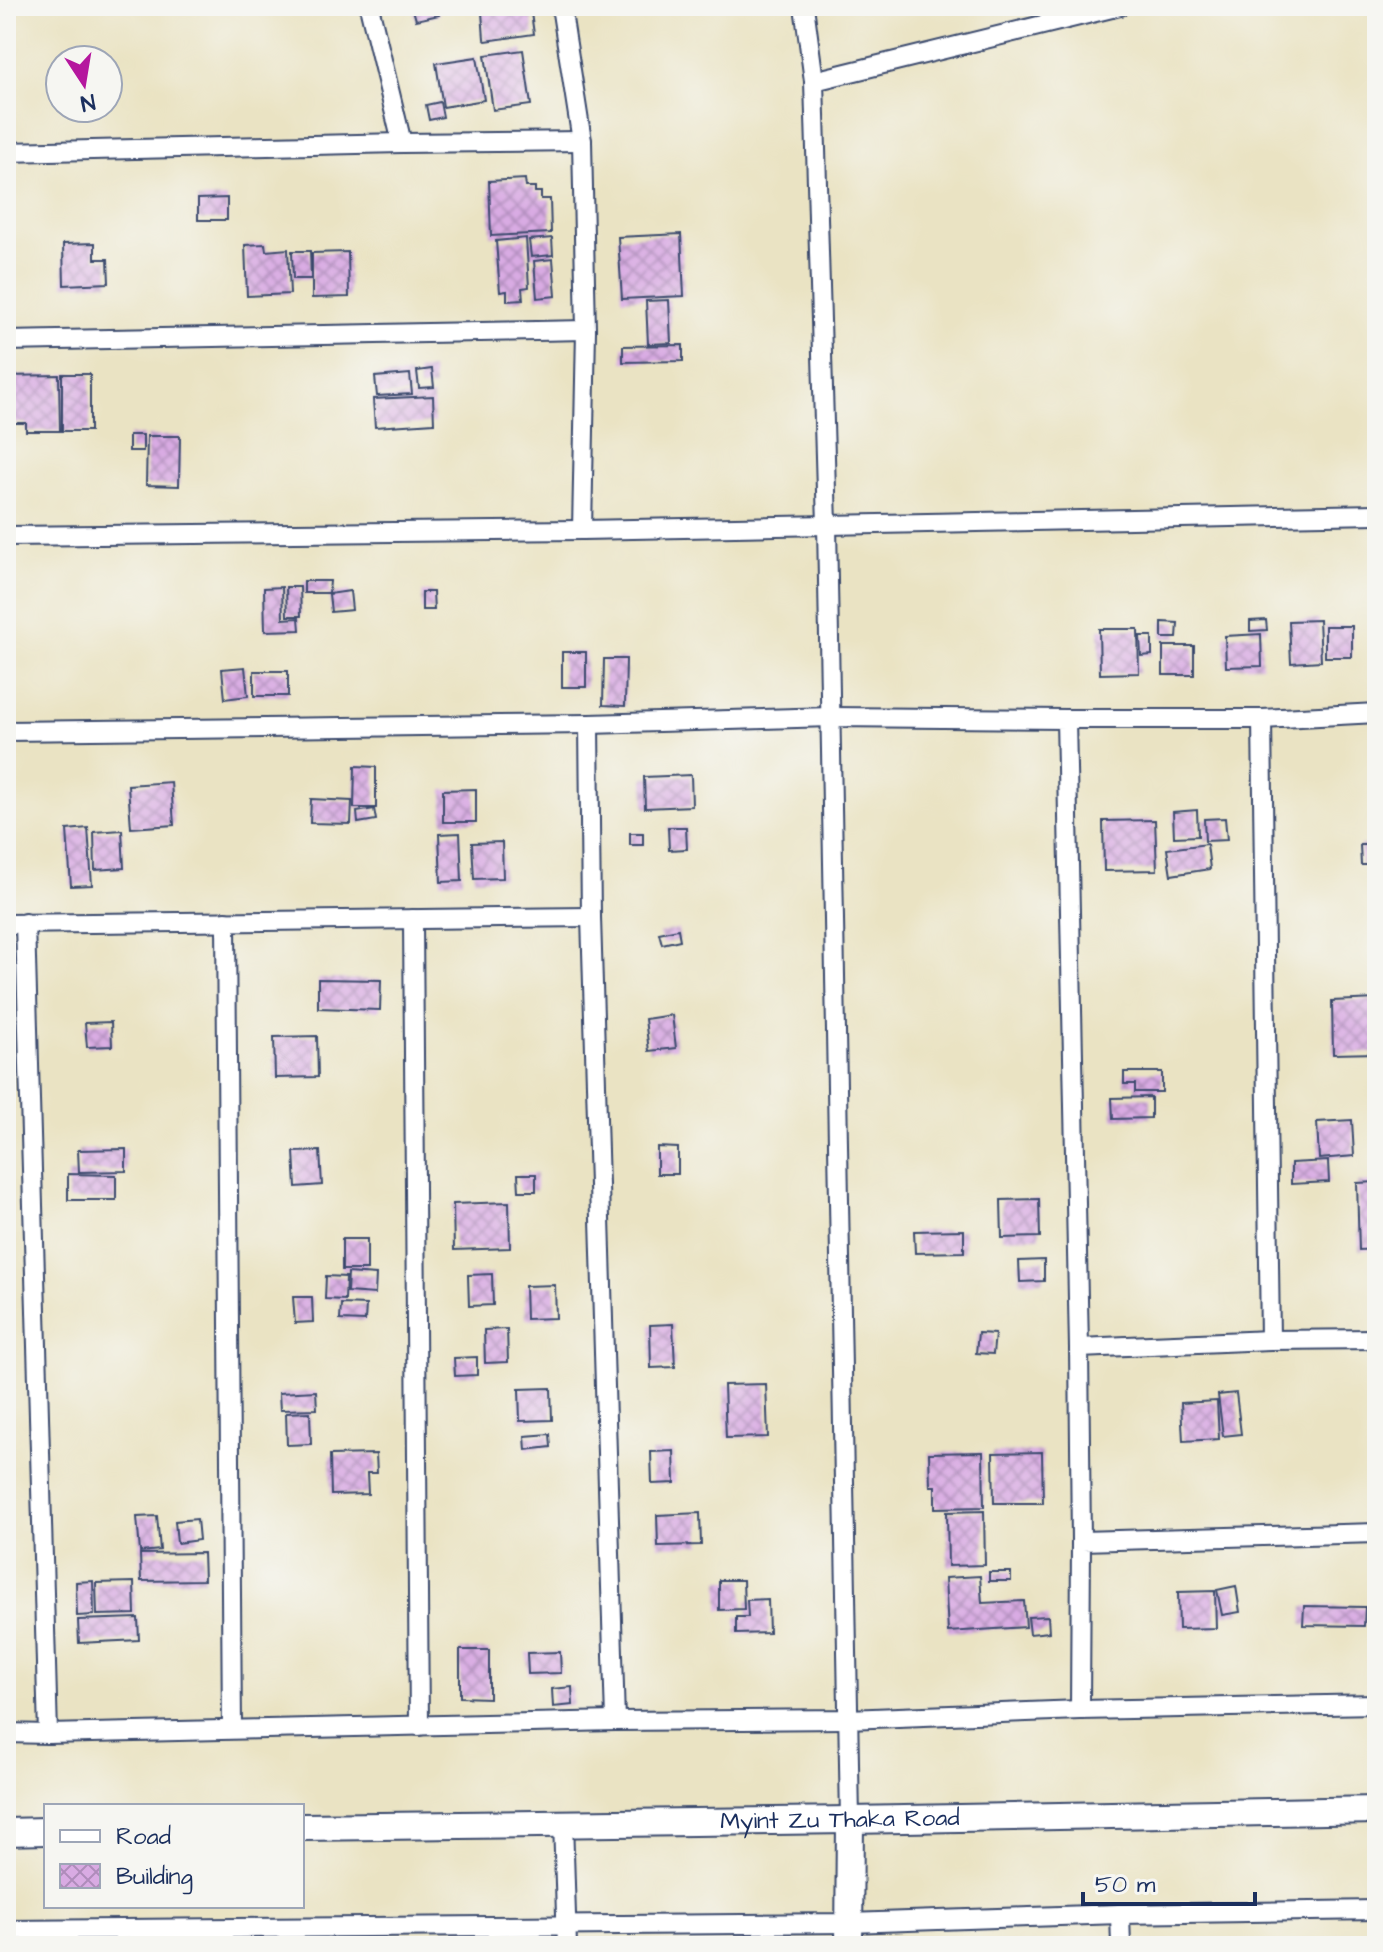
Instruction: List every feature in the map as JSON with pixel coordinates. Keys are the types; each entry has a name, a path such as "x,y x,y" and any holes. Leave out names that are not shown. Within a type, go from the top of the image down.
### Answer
{"street":[{"path":"369,6 402,143"},
{"path":"561,6 582,141 586,330 582,530"},
{"path":"804,6 814,81 827,525 850,1820 849,1934"},
{"path":"1039,6 1044,25"},
{"path":"814,81 1120,6"},
{"path":"6,152 582,141"},
{"path":"6,341 586,330"},
{"path":"6,536 582,530 1377,514"},
{"path":"6,731 589,724 831,717 1262,719 1377,713"},
{"path":"1066,719 1079,1348 1080,1710"},
{"path":"1262,719 1270,1340"},
{"path":"589,724 591,917 615,1721"},
{"path":"48,1734 15,924 591,917"},
{"path":"413,919 419,1726"},
{"path":"226,921 232,1729"},
{"path":"1079,1348 1377,1339"},
{"path":"1081,1541 1377,1533"},
{"path":"6,1733 847,1719 1080,1710 1377,1704"},
{"name":"Myint Zu Thaka Road","path":"304,1827 1377,1810"},
{"path":"563,1822 567,1946"},
{"path":"6,1832 44,1831"},
{"path":"6,1930 567,1924 849,1934 1120,1914 1377,1910"},
{"path":"1120,1914 1121,1946"}],"building":[{"path":"412,6 437,6 439,15 416,20"},
{"path":"530,6 534,34 484,39 482,12"},
{"path":"523,50 531,105 493,110 485,55"},
{"path":"477,57 484,100 443,107 436,63"},
{"path":"440,102 443,117 429,120 426,105"},
{"path":"525,179 526,187 535,187 535,192 541,192 541,199 550,199 551,233 491,236 489,181"},
{"path":"227,198 227,220 198,220 198,199"},
{"path":"681,234 684,296 622,299 618,237"},
{"path":"526,238 529,287 522,288 523,300 507,301 507,291 500,292 496,241"},
{"path":"552,238 553,255 531,257 529,240"},
{"path":"95,243 95,259 108,259 109,283 64,285 63,244"},
{"path":"265,244 266,251 288,249 290,294 247,296 245,245"},
{"path":"292,251 310,251 311,279 293,279"},
{"path":"348,252 349,297 312,298 312,253"},
{"path":"553,259 556,296 537,298 534,261"},
{"path":"669,300 671,343 648,344 646,301"},
{"path":"683,345 683,361 623,362 623,346"},
{"path":"432,369 434,387 419,388 417,371"},
{"path":"62,374 90,374 90,431 62,431"},
{"path":"410,374 412,394 377,396 375,377"},
{"path":"59,375 60,431 26,431 26,423 6,423 6,376"},
{"path":"433,396 434,423 375,427 373,399"},
{"path":"129,435 143,435 143,451 129,451"},
{"path":"147,436 180,436 179,486 146,485"},
{"path":"304,581 330,581 329,593 304,593"},
{"path":"282,587 283,619 299,618 300,630 265,631 264,588"},
{"path":"286,587 300,587 301,616 287,616"},
{"path":"350,591 352,610 331,612 329,594"},
{"path":"422,592 433,592 434,610 422,610"},
{"path":"1266,620 1267,630 1250,631 1250,621"},
{"path":"1319,620 1321,661 1291,663 1289,621"},
{"path":"1162,622 1178,623 1177,638 1162,638"},
{"path":"1325,626 1352,626 1352,657 1325,657"},
{"path":"1099,629 1138,629 1139,673 1100,674"},
{"path":"1261,634 1262,666 1226,667 1225,636"},
{"path":"1140,636 1152,636 1152,655 1141,656"},
{"path":"1163,646 1194,646 1194,675 1163,675"},
{"path":"562,652 586,652 586,687 562,687"},
{"path":"604,659 626,659 625,706 603,705"},
{"path":"245,667 248,696 225,699 222,669"},
{"path":"254,671 288,671 288,696 254,696"},
{"path":"355,766 376,767 376,808 354,808"},
{"path":"691,775 692,806 645,808 644,777"},
{"path":"171,782 174,825 131,828 128,785"},
{"path":"476,789 476,822 443,822 443,790"},
{"path":"311,799 352,801 351,824 310,823"},
{"path":"374,809 376,820 358,823 357,812"},
{"path":"1197,810 1198,836 1174,837 1173,812"},
{"path":"1225,818 1227,840 1205,841 1204,819"},
{"path":"1155,820 1157,870 1104,871 1103,821"},
{"path":"668,827 686,827 687,849 669,850"},
{"path":"88,828 92,885 71,886 67,830"},
{"path":"122,830 124,868 95,870 94,832"},
{"path":"460,833 462,881 441,882 439,834"},
{"path":"630,833 643,833 643,845 630,845"},
{"path":"502,842 503,878 474,879 472,843"},
{"path":"1207,844 1210,869 1171,875 1167,849"},
{"path":"1360,845 1377,845 1377,865 1361,865"},
{"path":"678,929 680,940 662,944 659,933"},
{"path":"318,979 381,980 380,1010 318,1008"},
{"path":"1377,999 1377,1053 1333,1054 1332,1001"},
{"path":"672,1015 676,1048 649,1051 645,1019"},
{"path":"111,1022 112,1046 87,1047 85,1023"},
{"path":"317,1036 318,1077 275,1078 274,1037"},
{"path":"1124,1072 1162,1072 1162,1092 1135,1092 1135,1084 1124,1084"},
{"path":"1151,1097 1151,1118 1113,1119 1112,1098"},
{"path":"1352,1120 1354,1156 1319,1159 1317,1122"},
{"path":"657,1147 678,1148 678,1174 657,1174"},
{"path":"126,1149 126,1171 79,1172 78,1150"},
{"path":"320,1151 322,1185 296,1187 294,1152"},
{"path":"1328,1161 1329,1182 1291,1184 1291,1163"},
{"path":"68,1174 116,1175 116,1200 68,1200"},
{"path":"518,1174 536,1174 536,1191 519,1191"},
{"path":"1377,1182 1377,1249 1359,1250 1357,1183"},
{"path":"1039,1199 1040,1237 1002,1238 1001,1200"},
{"path":"509,1202 510,1248 454,1250 453,1204"},
{"path":"964,1230 964,1252 915,1253 914,1231"},
{"path":"342,1239 367,1239 367,1270 342,1270"},
{"path":"1044,1260 1044,1281 1020,1282 1019,1261"},
{"path":"348,1273 376,1275 375,1294 347,1292"},
{"path":"492,1274 493,1305 469,1306 468,1275"},
{"path":"326,1276 346,1277 345,1300 325,1299"},
{"path":"555,1285 556,1318 526,1319 525,1286"},
{"path":"293,1297 312,1297 313,1322 295,1323"},
{"path":"341,1304 366,1305 365,1321 340,1320"},
{"path":"673,1324 675,1367 651,1368 650,1325"},
{"path":"507,1329 508,1362 485,1363 484,1330"},
{"path":"978,1333 995,1334 993,1354 976,1353"},
{"path":"477,1357 477,1375 455,1376 454,1358"},
{"path":"766,1384 768,1437 726,1438 724,1385"},
{"path":"551,1388 552,1420 520,1421 519,1389"},
{"path":"316,1391 317,1409 280,1410 279,1393"},
{"path":"1236,1393 1241,1434 1223,1436 1218,1395"},
{"path":"1217,1401 1219,1439 1183,1441 1181,1403"},
{"path":"310,1412 311,1444 287,1445 286,1413"},
{"path":"550,1434 551,1447 526,1450 525,1436"},
{"path":"674,1451 675,1483 652,1484 651,1452"},
{"path":"983,1452 984,1507 935,1508 935,1486 930,1486 929,1453"},
{"path":"1042,1452 1043,1503 994,1503 993,1453"},
{"path":"376,1454 377,1473 367,1473 368,1494 331,1495 330,1455"},
{"path":"984,1511 985,1565 948,1566 947,1512"},
{"path":"700,1513 701,1545 658,1546 657,1515"},
{"path":"157,1516 160,1550 140,1552 137,1517"},
{"path":"197,1519 199,1540 177,1543 175,1521"},
{"path":"203,1553 204,1580 141,1581 140,1554"},
{"path":"989,1572 1011,1572 1011,1581 989,1581"},
{"path":"980,1576 982,1603 1024,1601 1026,1627 948,1632 945,1578"},
{"path":"719,1580 743,1580 744,1609 719,1610"},
{"path":"93,1581 94,1615 77,1616 76,1582"},
{"path":"134,1582 135,1614 97,1615 96,1583"},
{"path":"1236,1586 1240,1612 1222,1615 1217,1590"},
{"path":"1215,1591 1216,1628 1179,1629 1178,1592"},
{"path":"768,1599 769,1633 736,1634 736,1617 748,1617 747,1600"},
{"path":"1304,1606 1365,1607 1364,1626 1303,1625"},
{"path":"1048,1616 1049,1632 1030,1634 1028,1617"},
{"path":"138,1618 139,1640 79,1643 78,1620"},
{"path":"460,1650 489,1650 489,1698 460,1697"},
{"path":"560,1652 561,1673 528,1674 527,1653"},
{"path":"572,1687 573,1705 553,1707 552,1689"}]}
